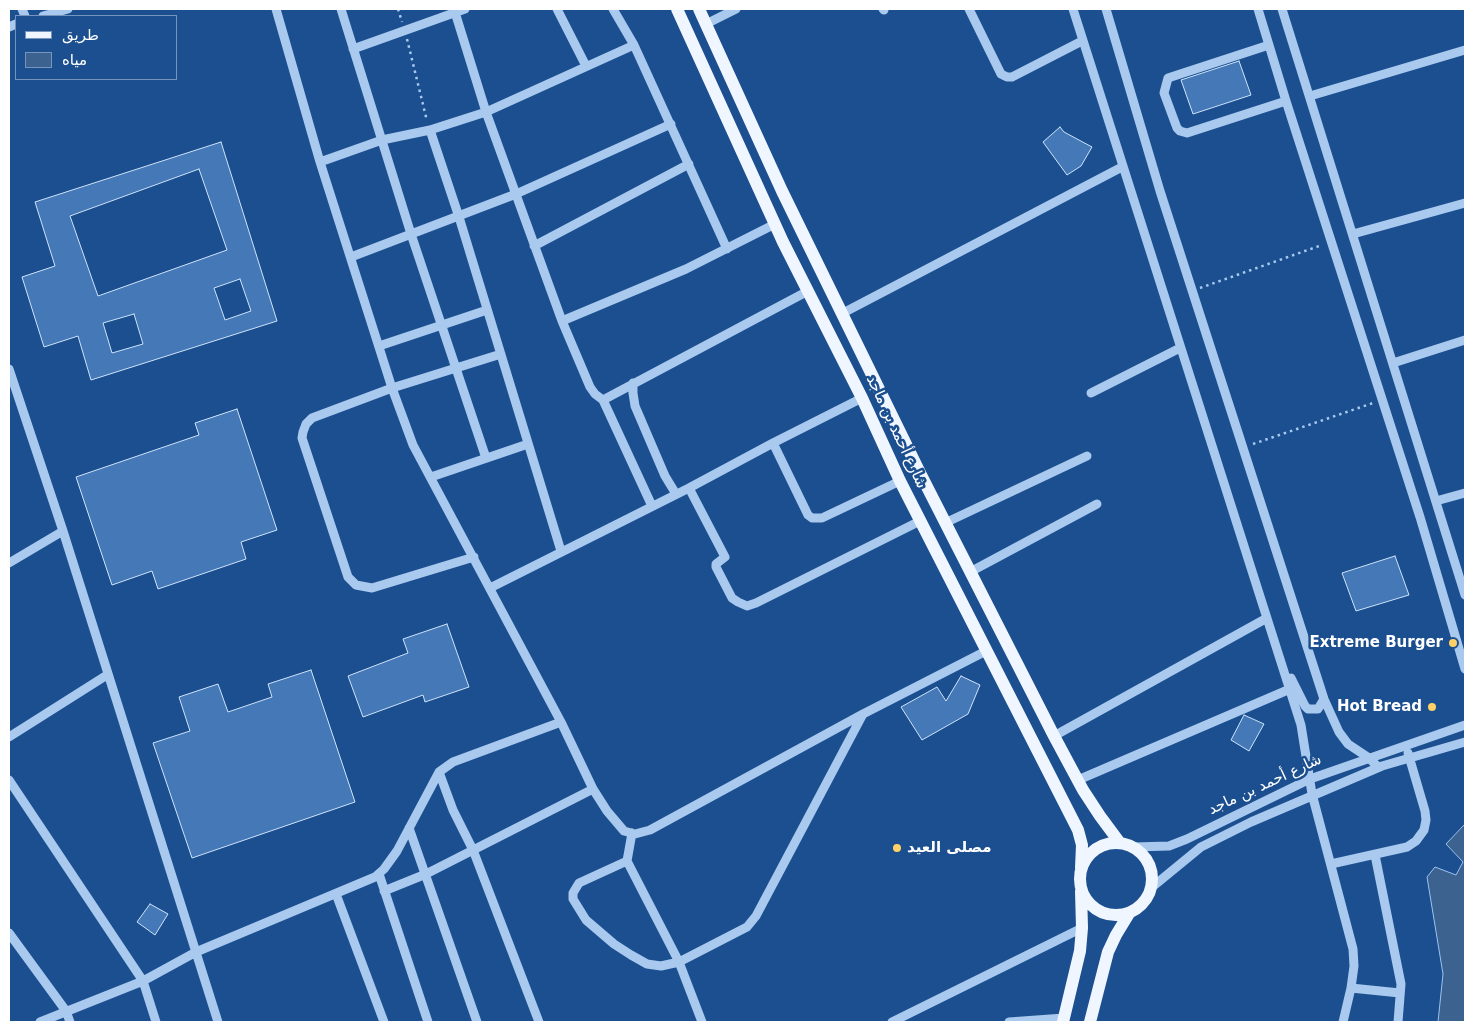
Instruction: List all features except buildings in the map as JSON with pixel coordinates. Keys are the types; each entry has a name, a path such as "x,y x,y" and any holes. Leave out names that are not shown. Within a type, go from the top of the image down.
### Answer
{"main road":[{"name":"شارع أحمد بن ماجد","path":"677,9 774,224 862,398 920,521 1078,830 1082,845 1081,868"},
{"name":"شارع أحمد بن ماجد","path":"699,9 782,191 945,523 1078,780 1100,816 1120,843"},
{"path":"1064,1020 1080,951 1082,928 1079,879 1081,868 1087,857 1096,849 1107,844 1120,843 1134,848 1143,855 1149,865 1152,876 1151,888 1144,902 1130,912 1118,915 1106,914 1095,909 1086,900 1081,889"},
{"path":"1090,1022 1108,952 1130,912"}],"street":[{"path":"47,15 68,9"},
{"path":"276,9 320,162 392,388 414,445 561,722 593,789 624,831 632,833 650,830 863,714 986,651"},
{"path":"341,9 411,234 486,458"},
{"path":"353,49 465,9"},
{"path":"558,9 586,66"},
{"path":"613,9 634,44 728,249"},
{"path":"706,24 736,9"},
{"path":"969,9 1001,74 1006,77 1012,76 1082,41"},
{"path":"1073,9 1301,726 1312,794 1353,949 1354,966 1351,988 1343,1022"},
{"path":"1106,9 1160,192 1194,291 1324,699 1338,732 1348,744 1369,758 1378,768"},
{"path":"1258,9 1381,400 1420,517 1465,669"},
{"path":"1282,9 1465,595"},
{"path":"455,11 486,112 562,321 590,387 603,400 652,506"},
{"path":"320,162 382,140 430,130 486,112 634,44"},
{"path":"1269,45 1168,78 1164,93 1177,128 1187,133 1286,101"},
{"path":"1310,96 1465,50"},
{"path":"351,257 516,194 671,124"},
{"path":"430,130 459,216 561,552"},
{"path":"534,246 689,164"},
{"path":"843,313 1122,167"},
{"path":"1353,234 1465,203"},
{"path":"562,321 686,269 774,224"},
{"path":"603,400 808,291"},
{"path":"379,346 487,310"},
{"path":"1393,363 1465,340"},
{"path":"1091,393 1180,348"},
{"path":"474,557 372,588 356,585 348,576 302,438 302,432 312,418 392,388 501,354"},
{"path":"9,369 11,383 63,531 218,1022"},
{"path":"634,383 635,406 665,476 676,494"},
{"path":"490,588 862,398"},
{"path":"773,442 808,515 812,518 822,518 900,481"},
{"path":"430,477 528,444"},
{"path":"945,523 1087,456"},
{"path":"689,488 725,557 716,564 716,567 732,598 747,606 920,521"},
{"path":"1436,501 1465,493"},
{"path":"970,572 1098,504"},
{"path":"9,563 63,531"},
{"path":"1054,736 1267,618"},
{"path":"1279,653 1305,706 1311,710 1318,709 1324,699"},
{"path":"9,737 108,675"},
{"path":"1078,780 1290,689"},
{"path":"627,861 579,883 573,893 574,900 586,920 631,956 647,964 661,966 679,962 747,926 751,922 863,714"},
{"path":"40,1022 143,980 196,952 363,883 378,874 397,851 439,772 453,762 561,722"},
{"name":"شارع أحمد بن ماجد","path":"1134,848 1169,846 1188,839 1310,779 1465,726"},
{"name":"شارع أحمد بن ماجد","path":"1151,888 1201,847 1250,822 1312,794 1378,768 1465,742"},
{"path":"1331,864 1406,847 1416,841 1424,830 1426,811 1405,746"},
{"path":"439,772 453,810 473,850 539,1022"},
{"path":"9,780 143,980 156,1022"},
{"path":"384,891 426,874 593,789"},
{"path":"409,828 477,1022"},
{"path":"632,833 627,861 679,962 702,1022"},
{"path":"1375,855 1401,984 1398,1022"},
{"path":"378,874 428,1022"},
{"path":"336,894 384,1022"},
{"path":"892,1022 1082,928"},
{"path":"9,933 66,1012 70,1022"},
{"path":"1351,988 1400,993"},
{"path":"1009,1022 1064,1020"}],"path":[{"path":"398,9 430,130"},
{"path":"1194,291 1331,242"},
{"path":"1243,447 1381,400"}],"water":[{"path":"1465,824 1465,1022 1438,1022 1443,974 1427,877 1435,867 1456,875 1463,862 1446,844"}],"place":[{"name":"Extreme Burger","path":"1453,643"},
{"name":"Hot Bread","path":"1432,707"},
{"name":"مصلى العيد","path":"897,848"}]}
